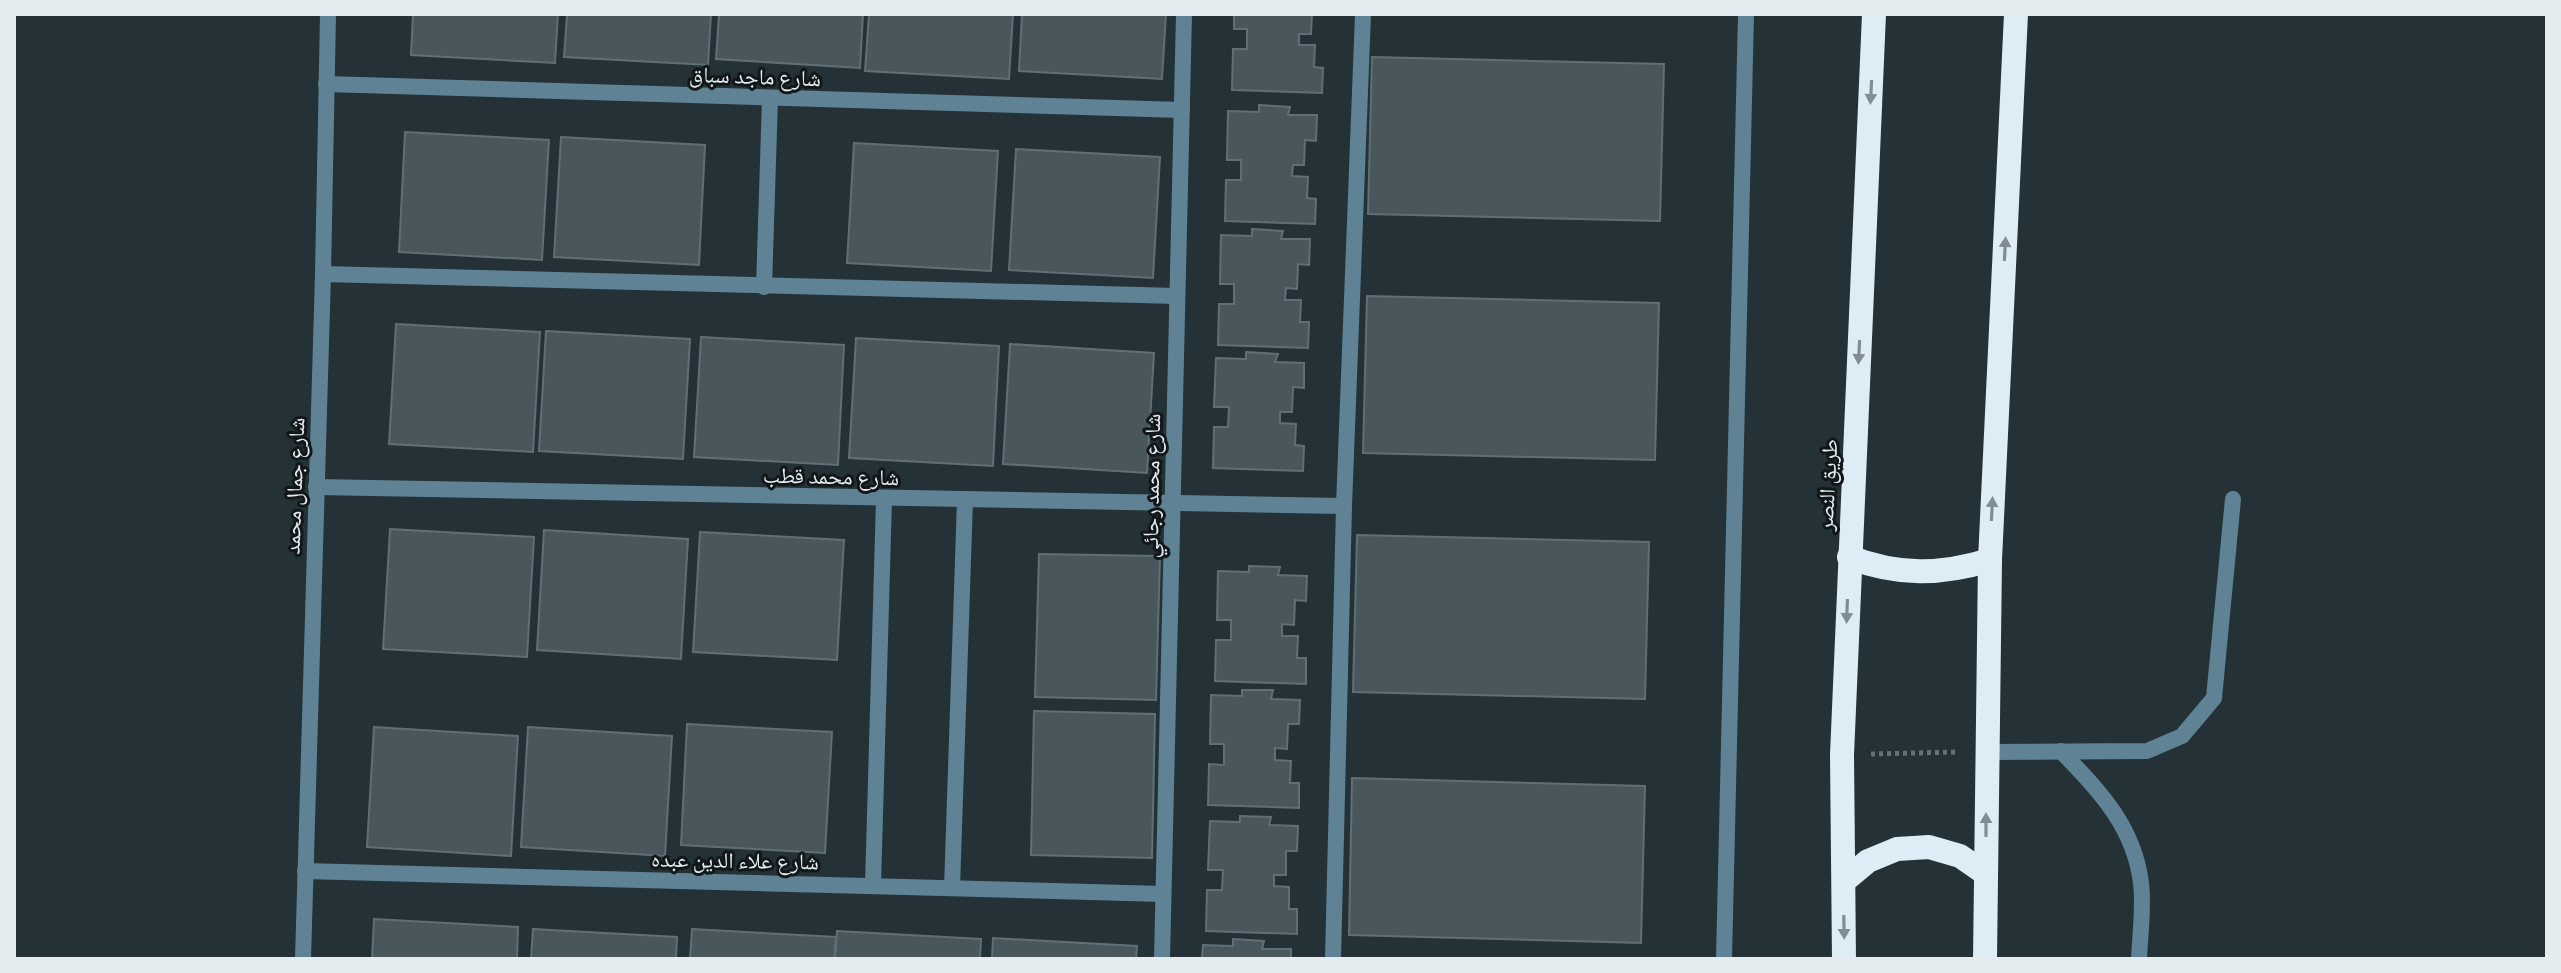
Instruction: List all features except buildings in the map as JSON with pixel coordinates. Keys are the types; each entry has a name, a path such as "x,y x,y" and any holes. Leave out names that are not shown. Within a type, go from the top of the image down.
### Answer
{"highway":[{"name":"طريق النصر","path":"1844,959 1842,755 1874,14"},
{"path":"1985,959 1990,560 2016,14"},
{"path":"1849,557 1871,566 1919,573 1943,572 1990,560"},
{"path":"1844,881 1868,861 1897,849 1929,847 1960,856 1986,874"}],"street":[{"name":"شارع جمال محمد","path":"303,959 328,14"},
{"name":"شارع محمد رجائي","path":"1162,959 1184,14"},
{"path":"1333,959 1344,506 1363,14"},
{"path":"1724,959 1746,14"},
{"name":"شارع ماجد سباق","path":"326,84 1182,110"},
{"path":"764,287 770,99"},
{"path":"323,274 1177,296"},
{"name":"شارع محمد قطب","path":"316,487 1344,506"},
{"path":"873,885 884,499"},
{"path":"1986,752 2147,751 2182,736 2214,698 2233,499"},
{"path":"952,888 965,500"},
{"path":"2061,751 2103,796 2129,837 2141,884 2139,959"},
{"name":"شارع علاء الدين عبده","path":"305,871 1163,894"}],"path":[{"path":"1842,755 1986,752"}]}
